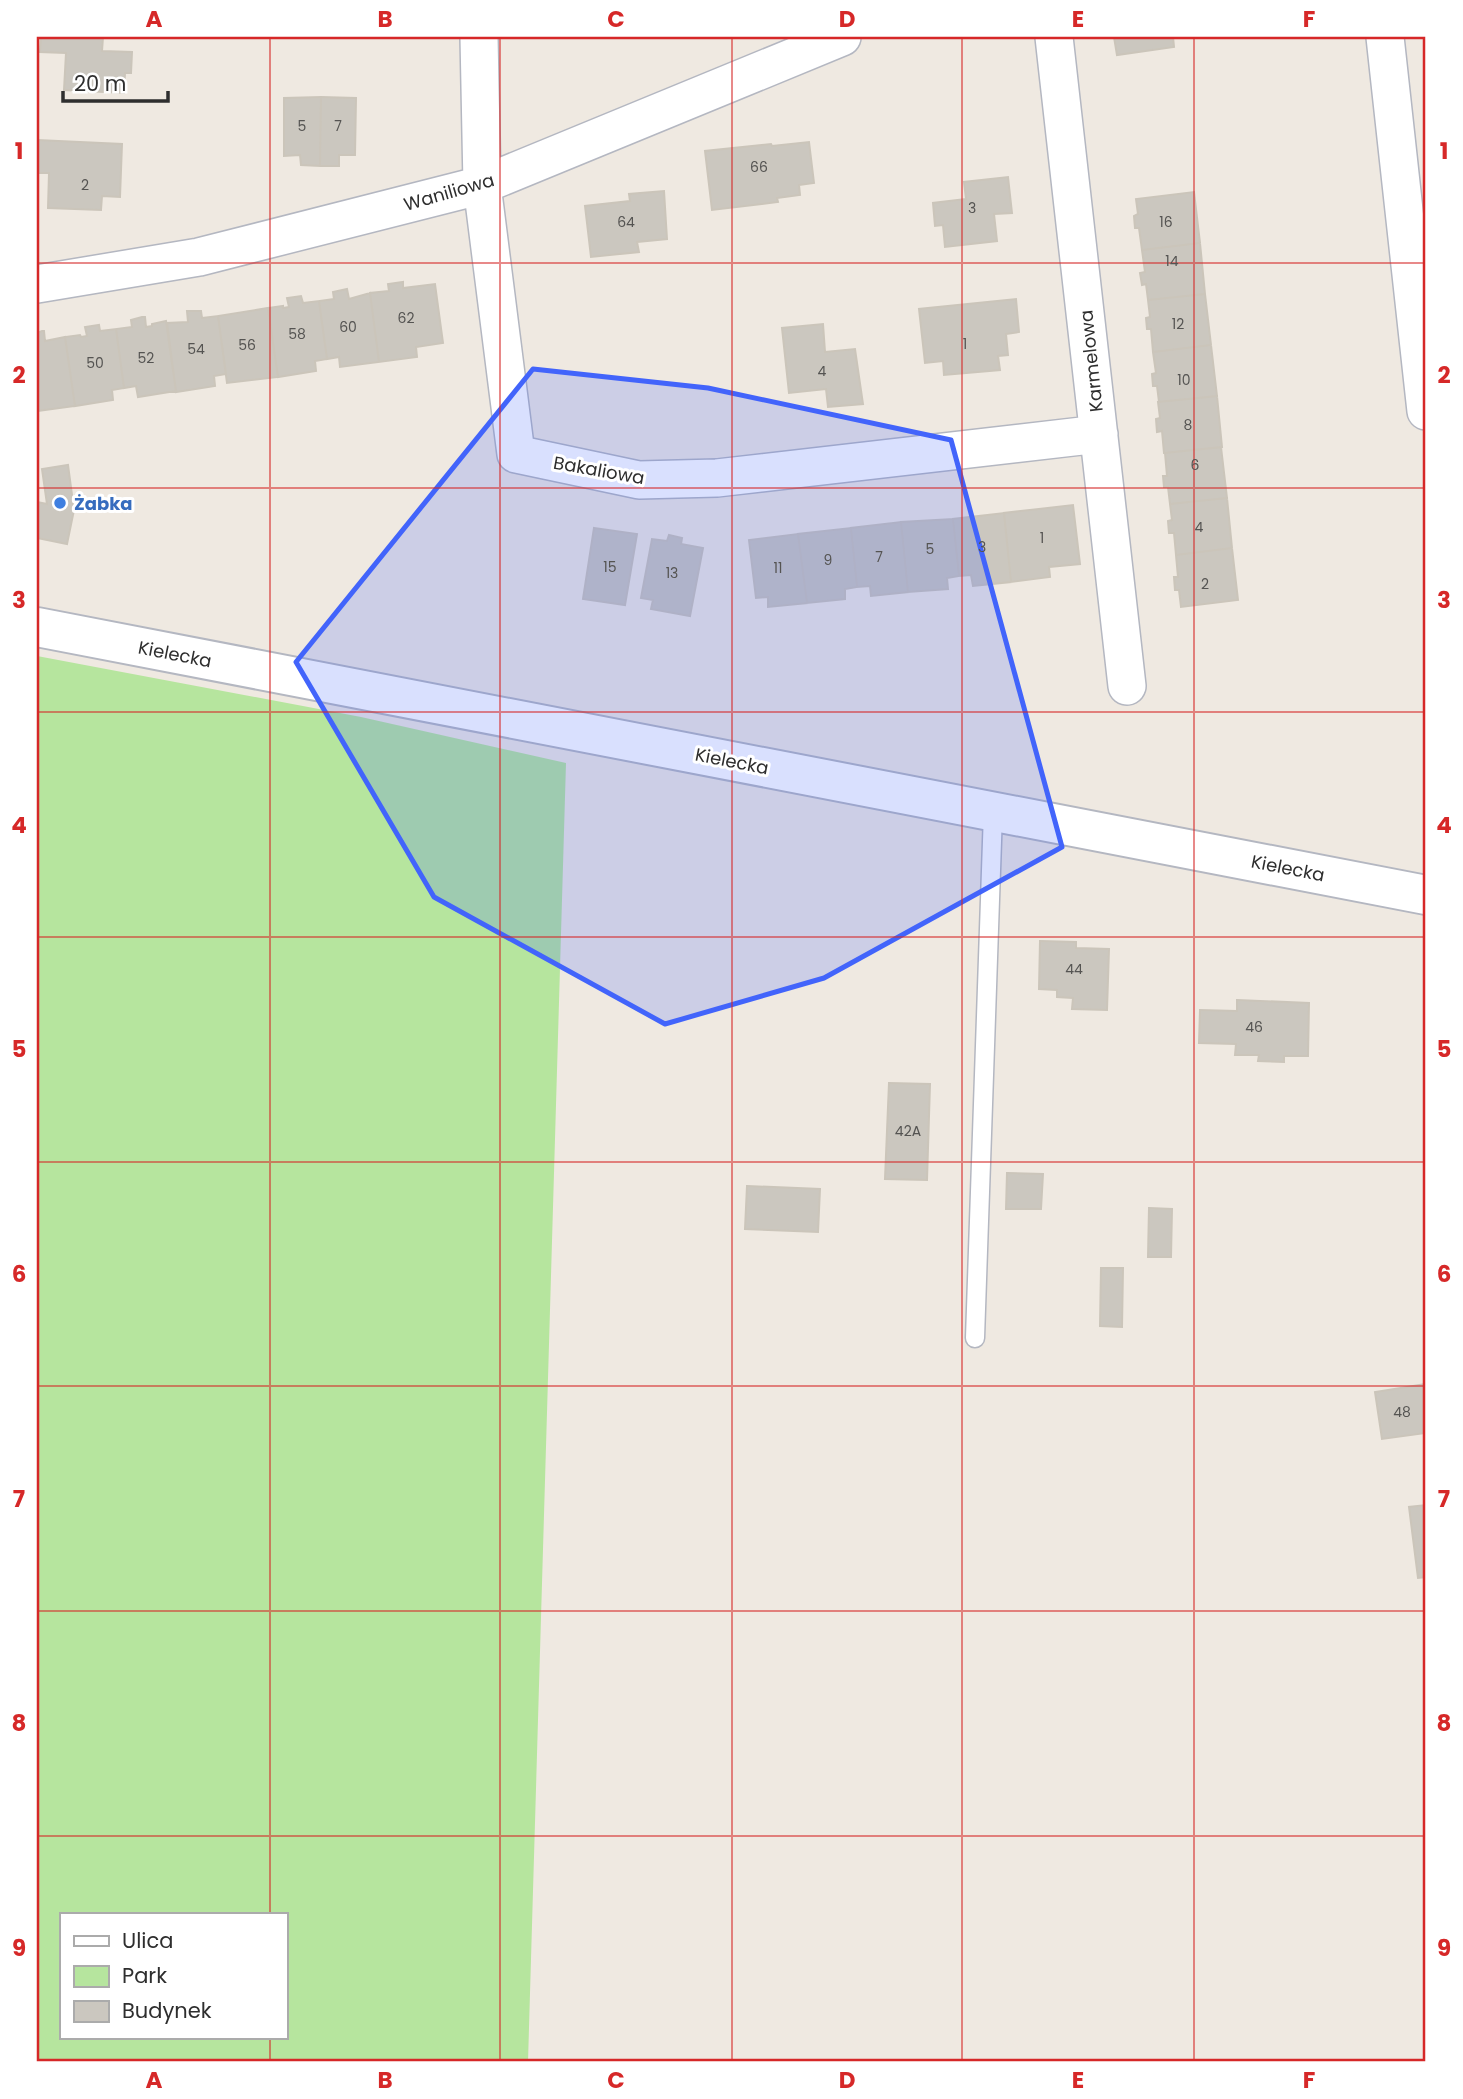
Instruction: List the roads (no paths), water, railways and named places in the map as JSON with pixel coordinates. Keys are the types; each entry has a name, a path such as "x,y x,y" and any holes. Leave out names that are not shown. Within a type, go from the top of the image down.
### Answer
{"street":[{"name":"Bakaliowa","path":"479,37 482,185 516,454 639,480 717,478 1099,434"},
{"name":"Waniliowa","path":"37,284 199,257 482,185 842,37"},
{"name":"Karmelowa","path":"1054,37 1126,685"},
{"path":"1385,37 1426,411"},
{"name":"Kielecka","path":"37,627 1426,895"}],"lane":[{"path":"975,1338 993,812"}],"place":[{"name":"Żabka","path":"60,503"}]}
